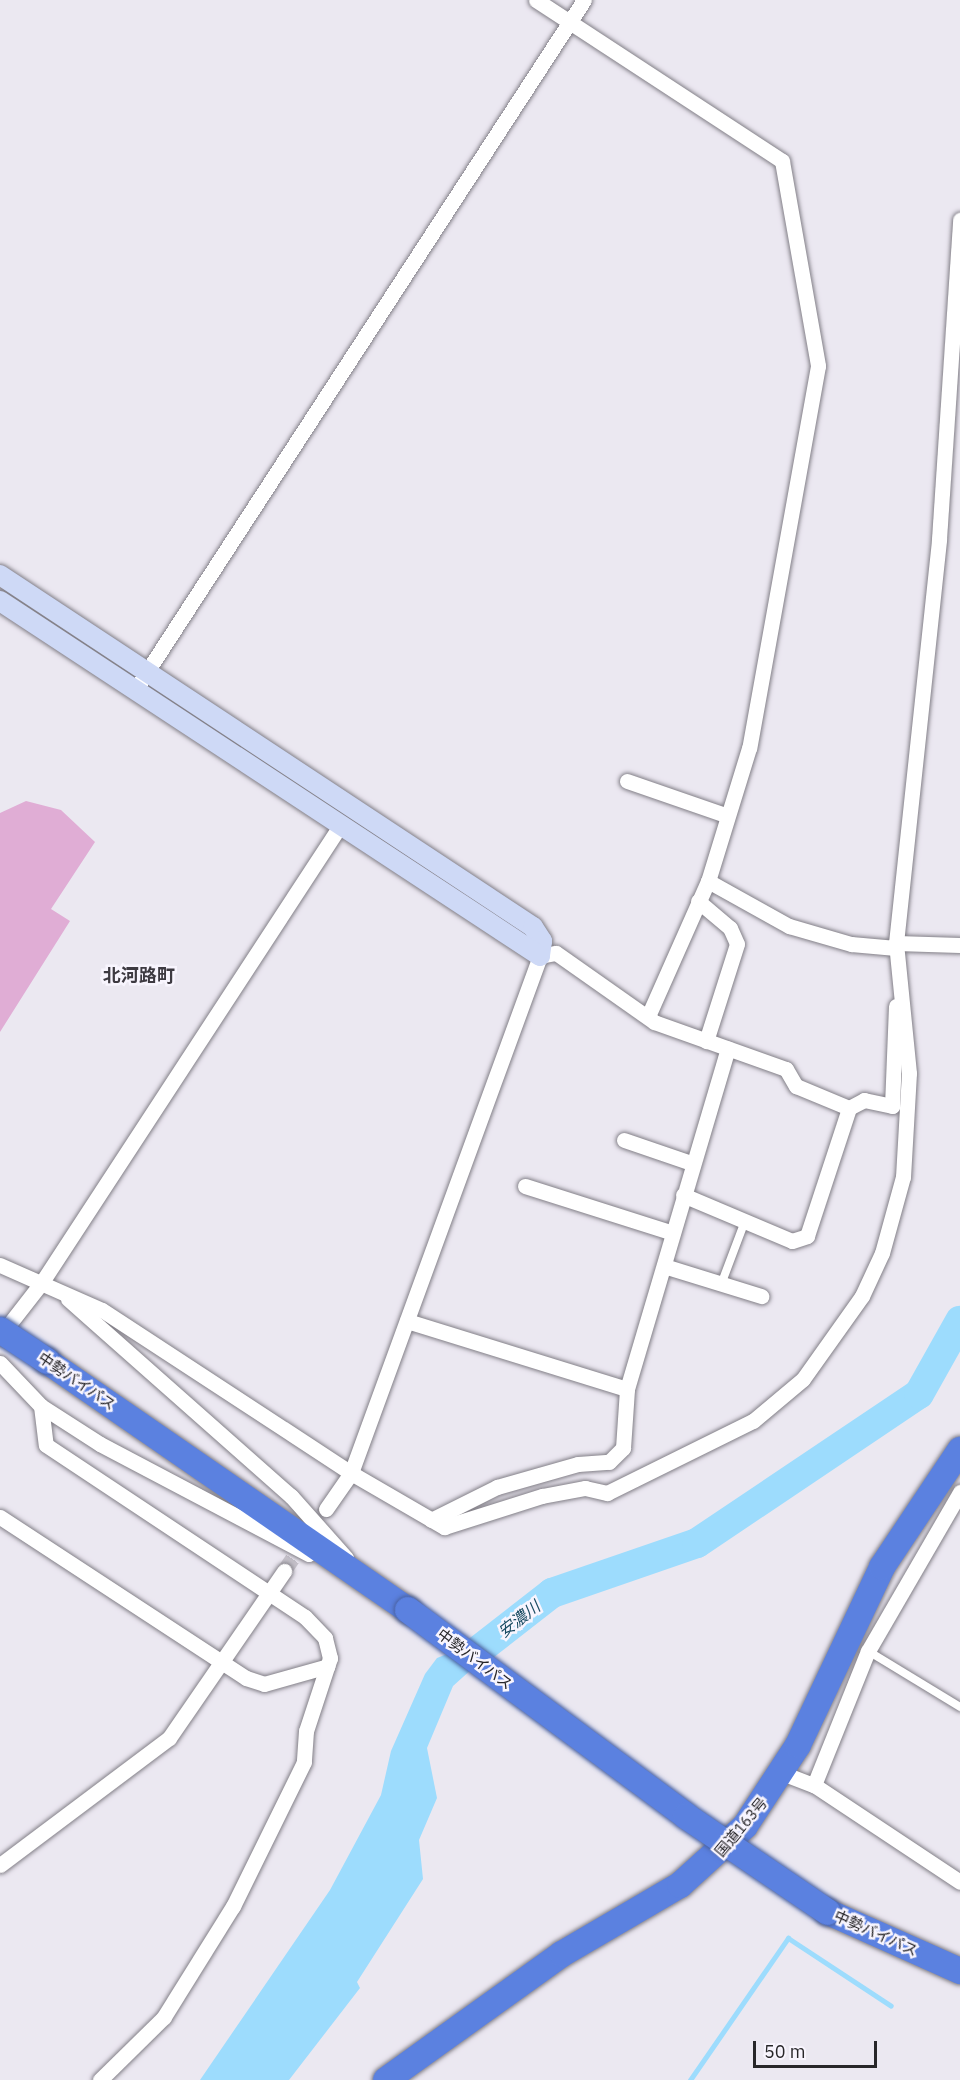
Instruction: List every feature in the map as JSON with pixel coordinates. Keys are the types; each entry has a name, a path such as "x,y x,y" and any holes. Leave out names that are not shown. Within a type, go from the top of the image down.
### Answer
{"highway":[{"name":"中勢バイパス","path":"0,1330 366,1580 686,1816 828,1912 960,1971"},
{"name":"国道163号","path":"386,2080 562,1954 709,1864 782,1773 882,1567 960,1450"}],"street":[{"path":"536,0 782,160 818,366 749,748 725,815 708,882 649,1014"},
{"path":"135,690 584,0"},
{"path":"683,1195 792,1241 807,1236 849,1108 864,1100 892,1106 898,945 939,539 960,220"},
{"path":"0,575 533,927 542,941 540,956 351,1473 326,1509"},
{"path":"0,601 540,956 556,953 649,1014 654,1022 786,1069 796,1086 849,1108"},
{"path":"627,781 725,815"},
{"path":"0,1336 42,1282 340,826"},
{"path":"708,882 789,926 851,944 960,945"},
{"path":"698,902 730,928 737,944 706,1041"},
{"path":"0,1265 102,1310 351,1473 444,1527 542,1496 585,1488 607,1493 753,1421 803,1379 862,1296 895,1212 903,1177 909,1073 897,980"},
{"path":"431,1520 497,1487 578,1464 609,1462 623,1448 627,1389 664,1266 691,1163 729,1049"},
{"path":"624,1140 691,1163"},
{"path":"525,1186 673,1233"},
{"path":"664,1266 722,1282 761,1296"},
{"path":"62,1293 291,1496 366,1580"},
{"path":"407,1321 627,1389"},
{"path":"0,1363 41,1406 253,1527 366,1580"},
{"path":"41,1406 46,1445 268,1593 326,1638 328,1666 306,1731 304,1762 233,1906 164,2017 100,2080"},
{"path":"814,1785 868,1651 960,1492"},
{"path":"0,1517 221,1662 264,1684 328,1666"},
{"path":"0,1865 169,1738 284,1571"},
{"path":"782,1773 814,1785 960,1882"}],"lane":[{"path":"722,1282 745,1221"},
{"path":"868,1651 960,1707"}],"water":[{"path":"522,1624 453,1686 427,1748 437,1798 419,1840 423,1879 357,1982 360,1988 289,2080 200,2080 330,1890 381,1795 391,1751 425,1674 437,1658"}],"building":[{"path":"26,801 61,810 95,842 51,909 70,921 0,1032 0,813"}],"waterway":[{"name":"安濃川","path":"471,1656 552,1593 697,1543 919,1394 960,1321"},
{"path":"690,2080 788,1938 891,2006"}],"tunnel":[{"path":"284,1571 326,1509"}],"district":[{"name":"北河路町","path":"139,976"}]}
